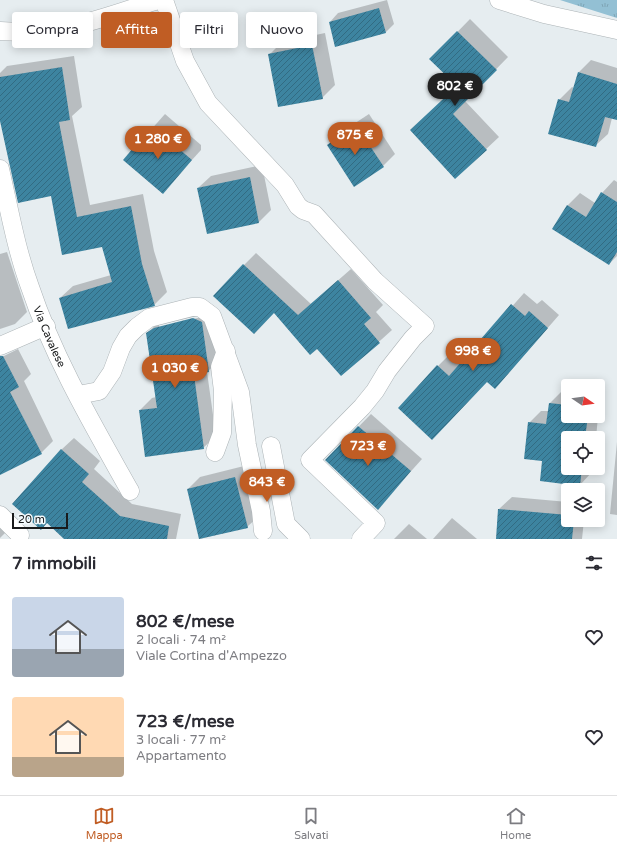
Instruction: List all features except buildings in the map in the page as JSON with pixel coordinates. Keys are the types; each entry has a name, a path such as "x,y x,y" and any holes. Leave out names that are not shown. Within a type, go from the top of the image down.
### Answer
{"street":[{"path":"0,30 32,32 72,28 158,0"},
{"path":"164,0 185,61 208,102 285,185 298,206 303,210 314,214 375,281 425,326 413,338 362,407 310,460 376,523 361,539"},
{"path":"499,0 544,14 617,30"},
{"name":"Via Cavalese","path":"0,169 22,264 35,301 61,363 130,491"},
{"path":"78,395 98,391 110,376 121,348 128,336 149,318 182,309 200,307 212,316 240,392 247,445 261,511 263,531"},
{"path":"0,346 46,326"},
{"path":"215,452 222,433 223,391 220,367 226,351"},
{"path":"271,446 286,524 301,539"},
{"path":"0,515 20,535"}],"green space":[{"path":"560,0 617,0 617,18"}]}
